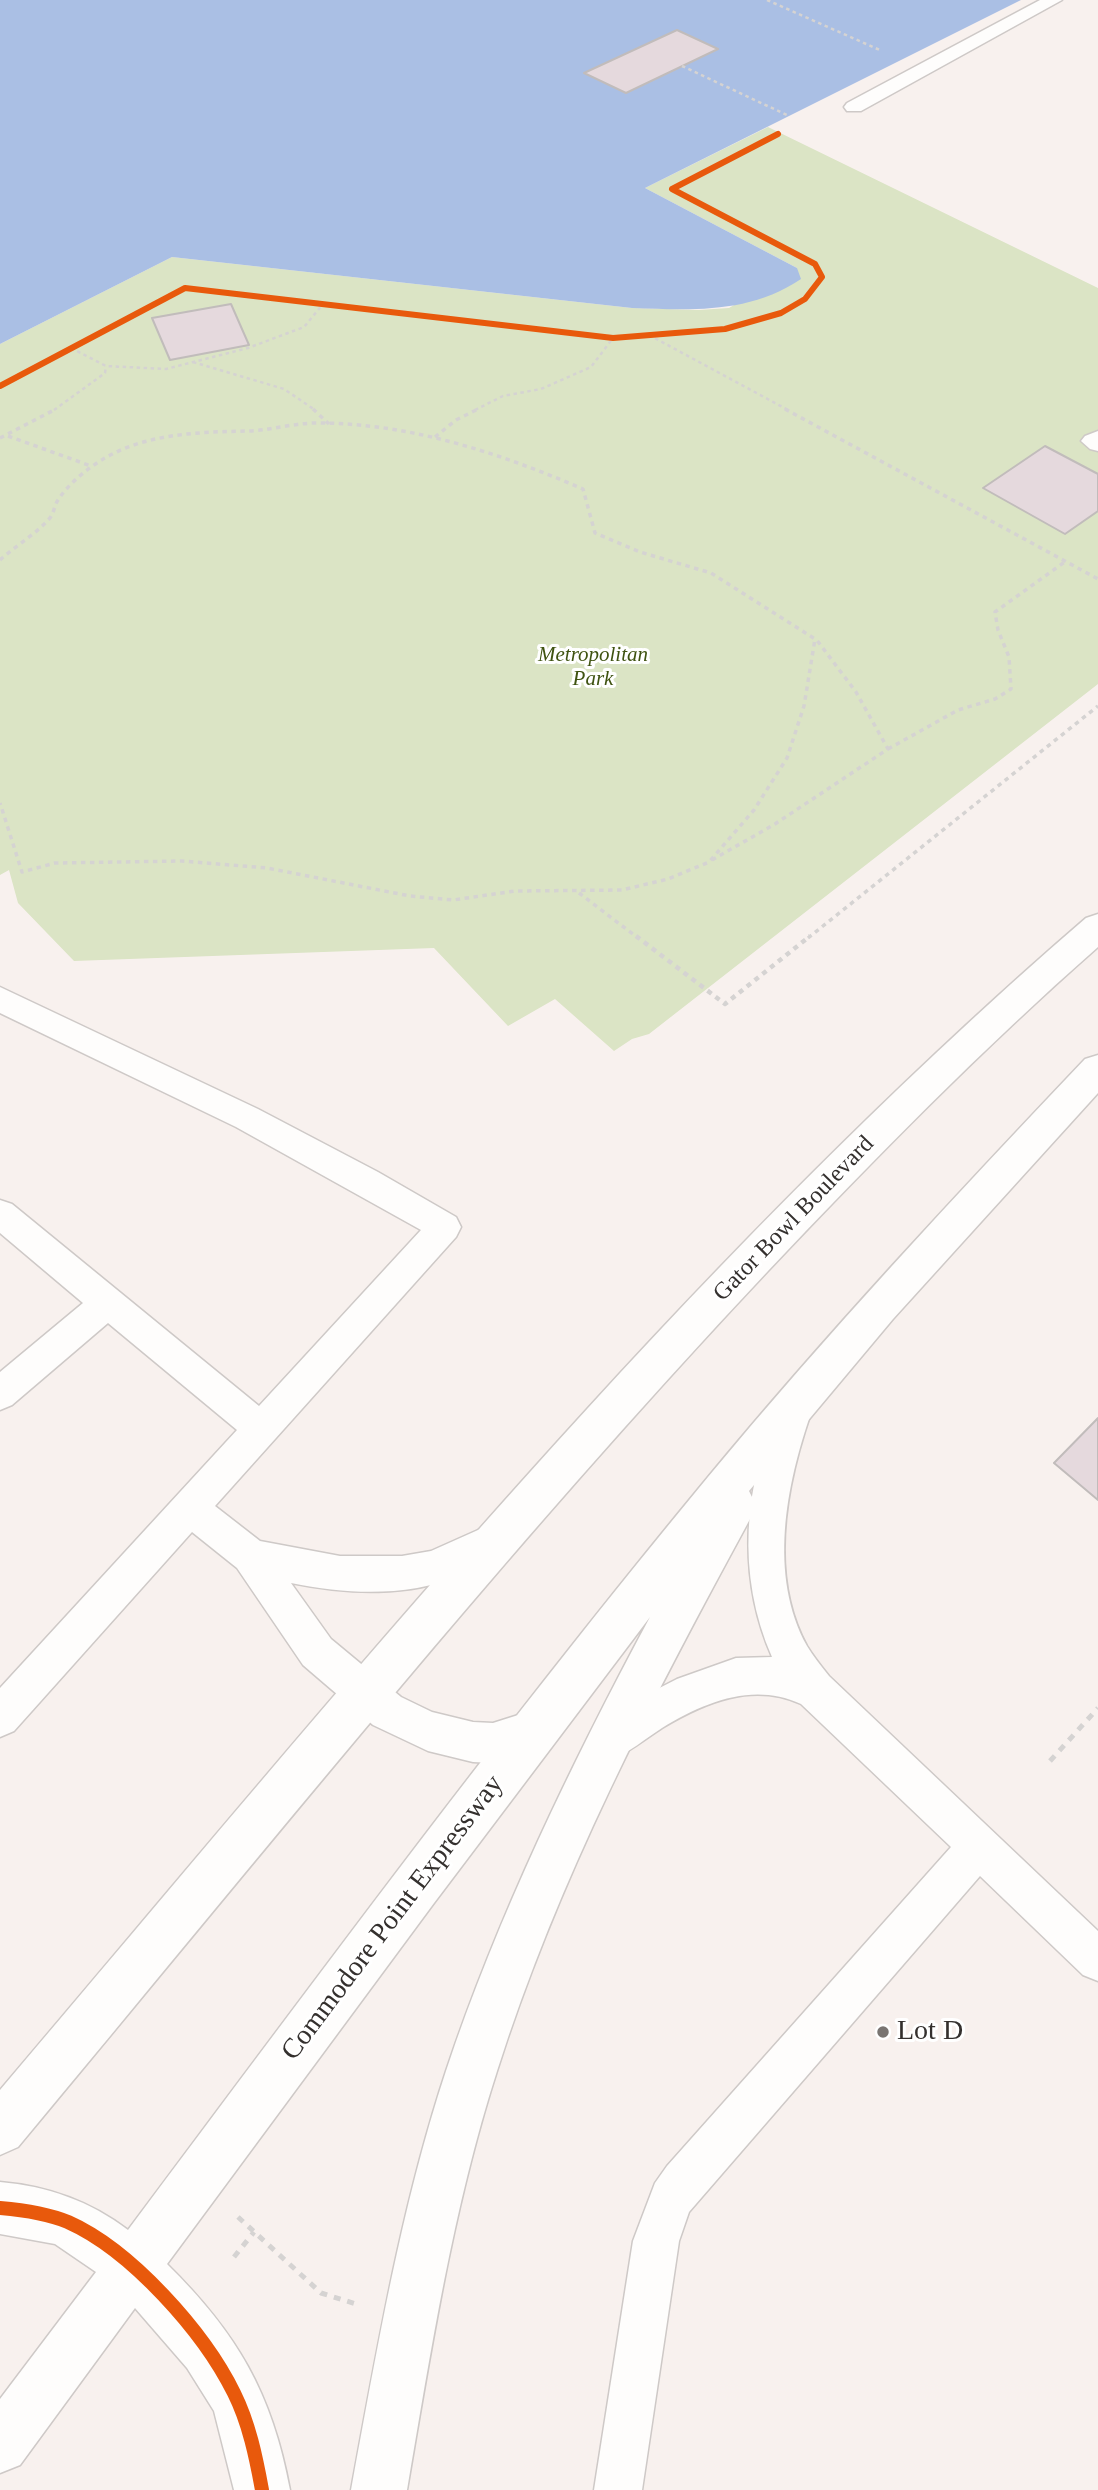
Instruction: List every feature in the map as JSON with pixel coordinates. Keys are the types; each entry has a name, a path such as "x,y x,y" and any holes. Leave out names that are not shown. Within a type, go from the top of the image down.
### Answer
{"main road":[{"name":"Gator Bowl Boulevard","path":"507,1528 720,1295 865,1145 1032,984 1098,927"},
{"path":"379,2490 424,2253 472,2074 490,2017 528,1919 611,1740 704,1561 798,1401 1005,1167 1098,1069"},
{"name":"Commodore Point Expressway","path":"0,2445 534,1730 673,1552 798,1401"},
{"path":"0,2129 507,1528"},
{"path":"0,2208 53,2216 78,2228 106,2246 132,2269 187,2326 233,2390 247,2426 262,2490"}],"lane":[{"path":"854,107 1054,0"},
{"path":"1098,438 1093,441 1098,444"},
{"path":"0,999 31,1017 122,1056 367,1180 444,1227 0,1717"},
{"path":"0,1214 261,1429"},
{"path":"0,1394 107,1303"},
{"path":"798,1401 776,1463 766,1523 765,1554 778,1625 794,1663 815,1690 1098,1960"},
{"path":"190,1508 250,1556 317,1652 366,1695 408,1723 450,1738 493,1743 514,1739 534,1730"},
{"path":"250,1556 315,1570 351,1574 402,1574 440,1567 474,1553 507,1528"},
{"path":"611,1740 658,1708 711,1685 737,1678 778,1676 815,1690"},
{"path":"618,2490 656,2241 671,2199 683,2182 979,1846"}],"path":[{"path":"767,0 890,55"},
{"path":"682,66 789,117"},
{"path":"0,386 185,288 613,338 725,329 781,313 805,299 822,277 816,264 672,189 778,134"},
{"path":"71,348 106,366 166,369 248,348 303,327 324,304"},
{"path":"648,335 1098,579"},
{"path":"434,438 456,420 503,396 541,389 591,367 613,338"},
{"path":"193,362 284,389 310,405 330,424"},
{"path":"0,438 46,416 105,373 106,366"},
{"path":"0,559 51,517 56,503 83,472 116,451 147,442 214,432 330,424 371,427 434,438 534,466 583,489 595,533 640,552 711,573 815,639 841,670 878,725 888,749"},
{"path":"6,436 30,440 48,450 92,466"},
{"path":"0,803 22,872 55,863 182,861 267,868 411,896 453,900 515,891 622,890 668,880 709,862 775,824 888,749 958,710 995,699 1011,689 1009,657 998,630 995,612 1066,561"},
{"path":"709,862 754,810 787,758 804,706 815,639"},
{"path":"578,892 724,1004 1098,706"},
{"path":"1050,1761 1098,1708"},
{"path":"231,2210 321,2293 360,2306"},
{"path":"234,2257 254,2232"}],"green space":[{"name":"Metropolitan Park","path":"768,127 1098,288 1098,684 649,1034 632,1039 614,1051 555,999 508,1026 434,948 74,961 18,903 9,870 0,875 0,344 172,257 632,308 729,308 797,268 645,188"}],"water":[{"path":"0,0 1021,0 645,188 797,268 801,279 761,299 698,309 632,308 172,257 0,344"}],"building":[{"path":"677,30 718,49 626,93 584,73"},
{"path":"231,304 249,345 170,360 152,318"},
{"path":"1045,446 1098,474 1098,511 1065,534 983,488"},
{"path":"1098,1418 1098,1500 1054,1463"}],"cycle path":[{"path":"0,386 185,288 613,338 725,329 781,313 805,299 822,277 815,264 672,189 778,134"},
{"path":"0,2208 40,2213 77,2227 120,2257 166,2300 206,2348 234,2393 251,2440 262,2490"}],"place":[{"name":"Lot D","path":"883,2032"}]}
